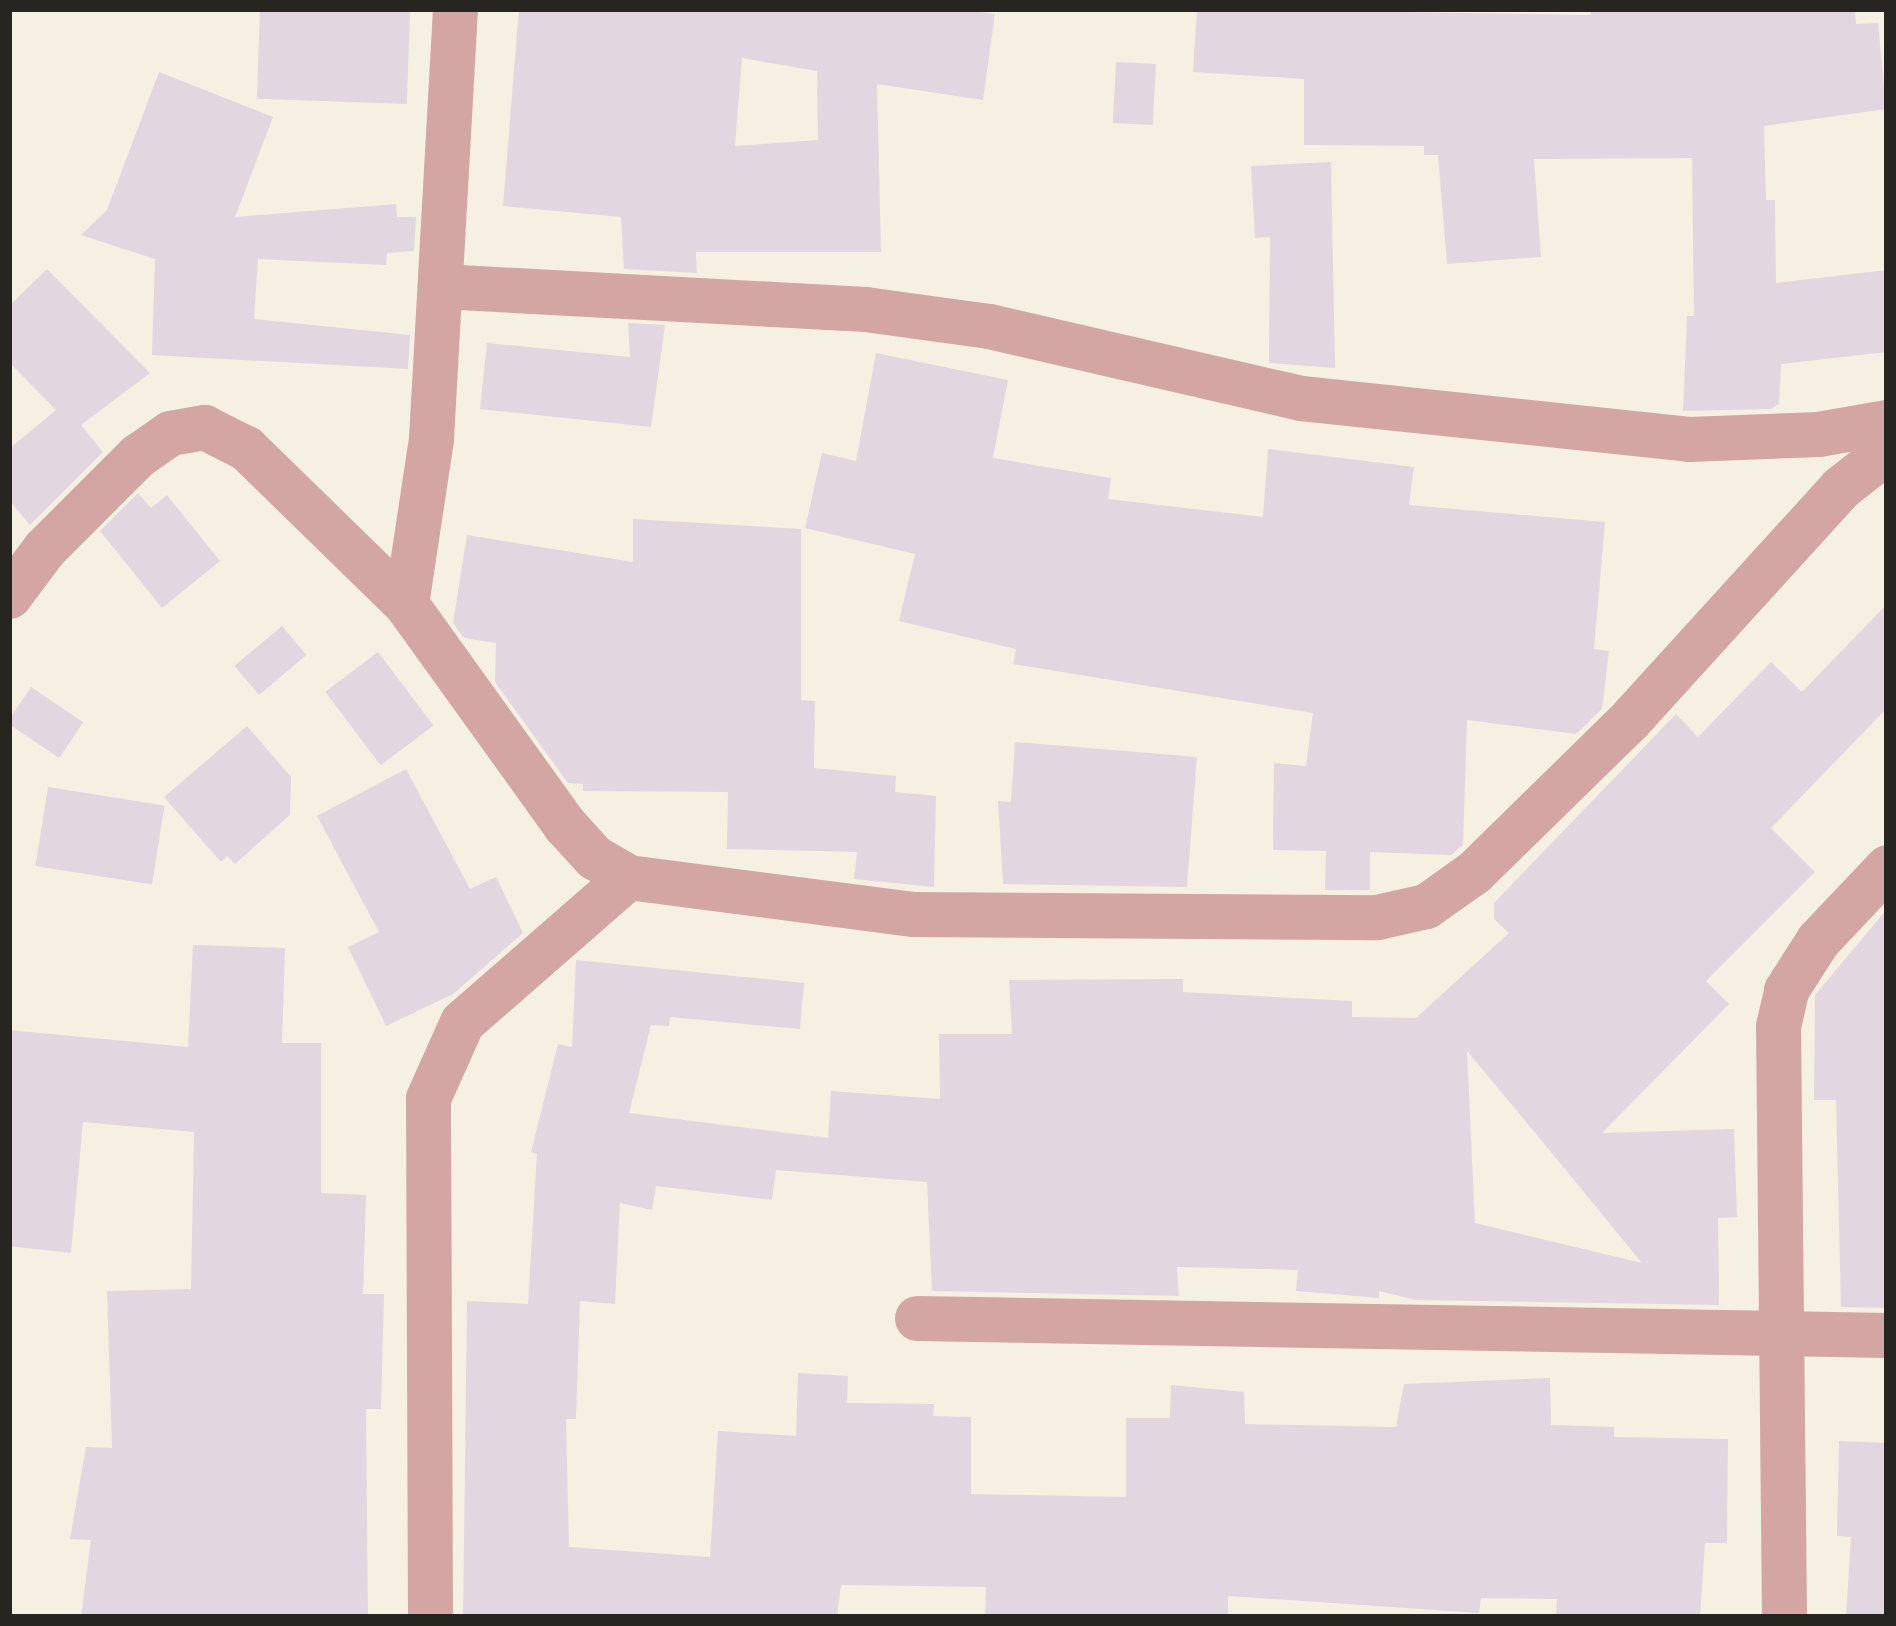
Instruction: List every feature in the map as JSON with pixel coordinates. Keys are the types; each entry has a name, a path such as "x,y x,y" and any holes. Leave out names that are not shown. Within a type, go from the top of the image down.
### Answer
{"street":[{"path":"406,604 431,438 455,9"},
{"path":"441,286 865,309 989,326 1300,398 1688,439 1818,434 1887,422"},
{"path":"9,596 44,549 137,456 170,433 204,427 246,448 406,604 564,824 594,857 628,877 914,914 1377,917 1426,906 1474,872 1631,718 1840,488 1887,451"},
{"path":"1784,1617 1779,1337 1782,1008 1818,940 1887,867"},
{"path":"430,1617 428,1098 462,1022 628,877"},
{"path":"916,1318 1779,1337 1887,1335"}],"building":[{"path":"260,9 410,12 407,104 257,99"},
{"path":"519,9 960,9 995,14 983,100 877,84 881,252 696,252 697,273 624,269 621,217 503,206","holes":["742,58 817,71 818,140 735,146"]},
{"path":"1197,9 1591,15 1591,9 1855,9 1856,24 1878,23 1886,109 1764,126 1766,200 1775,200 1776,283 1887,270 1887,352 1781,364 1779,404 1771,409 1683,411 1687,316 1694,316 1692,158 1534,159 1541,257 1447,264 1438,155 1424,155 1424,146 1304,145 1304,79 1193,72"},
{"path":"1116,62 1156,64 1153,125 1113,123"},
{"path":"159,72 273,117 235,217 396,204 397,217 416,217 414,251 387,253 386,265 258,259 254,319 410,335 408,369 152,355 155,259 81,235 107,210"},
{"path":"1331,162 1335,368 1269,363 1270,237 1255,238 1251,166"},
{"path":"47,269 150,373 81,425 103,452 30,525 9,500 9,449 56,410 9,362 9,306"},
{"path":"628,323 665,325 651,427 480,409 487,343 630,357"},
{"path":"876,353 1008,380 993,458 1111,478 1108,499 1263,517 1268,449 1414,467 1409,505 1605,522 1594,649 1609,651 1602,709 1576,734 1467,720 1463,845 1451,855 1370,852 1370,890 1325,890 1326,851 1273,850 1274,763 1306,766 1313,713 1013,664 1016,649 899,621 915,554 805,528 822,453 856,461"},
{"path":"138,493 151,508 167,495 220,561 162,608 100,531"},
{"path":"633,519 801,529 801,700 815,701 814,768 896,776 895,792 936,796 934,887 854,879 857,852 727,849 728,792 583,791 583,784 568,783 495,682 496,643 464,638 453,623 467,535 633,562"},
{"path":"1887,604 1887,708 1771,828 1815,872 1706,981 1729,1004 1602,1133 1734,1129 1737,1217 1718,1218 1719,1305 1416,1300 1379,1291 1379,1298 1296,1291 1298,1270 1177,1267 1179,1296 932,1291 927,1182 776,1170 772,1200 656,1186 652,1210 620,1203 615,1304 580,1301 576,1419 566,1419 569,1547 710,1557 718,1431 796,1436 798,1373 848,1376 847,1403 934,1404 933,1416 971,1417 971,1494 1126,1497 1126,1418 1170,1418 1171,1385 1244,1392 1245,1424 1396,1427 1404,1384 1550,1378 1551,1425 1614,1427 1614,1437 1728,1439 1727,1543 1705,1543 1700,1617 1556,1617 1557,1599 1481,1598 1479,1613 1228,1596 1228,1617 985,1617 986,1587 841,1585 837,1617 463,1617 467,1301 528,1304 537,1154 531,1152 558,1044 572,1047 576,960 804,983 800,1029 670,1017 669,1026 651,1025 629,1113 828,1138 831,1091 940,1099 939,1034 1012,1034 1009,980 1183,979 1183,992 1352,1001 1352,1017 1416,1018 1509,933 1494,919 1494,903 1676,714 1698,737 1771,662 1802,692","holes":["1467,1051 1642,1263 1475,1223"]},
{"path":"282,626 306,655 259,695 235,666"},
{"path":"378,652 433,725 381,765 325,692"},
{"path":"31,687 83,722 59,758 9,724"},
{"path":"247,726 291,777 290,815 235,864 227,856 221,862 164,797"},
{"path":"1015,742 1197,757 1187,887 1003,884 998,801 1011,802"},
{"path":"406,769 470,889 496,877 523,933 453,994 386,1026 348,947 379,932 317,816"},
{"path":"48,787 165,805 152,884 35,866"},
{"path":"1887,909 1887,1308 1841,1307 1836,1100 1814,1100 1815,995"},
{"path":"193,945 285,948 282,1043 321,1043 321,1193 366,1195 363,1294 384,1294 381,1409 366,1409 368,1617 81,1617 91,1540 70,1539 86,1447 112,1448 107,1291 191,1289 194,1132 83,1122 71,1253 9,1246 9,1030 188,1047"},
{"path":"1839,1441 1887,1443 1887,1617 1846,1617 1851,1537 1837,1536"}]}
